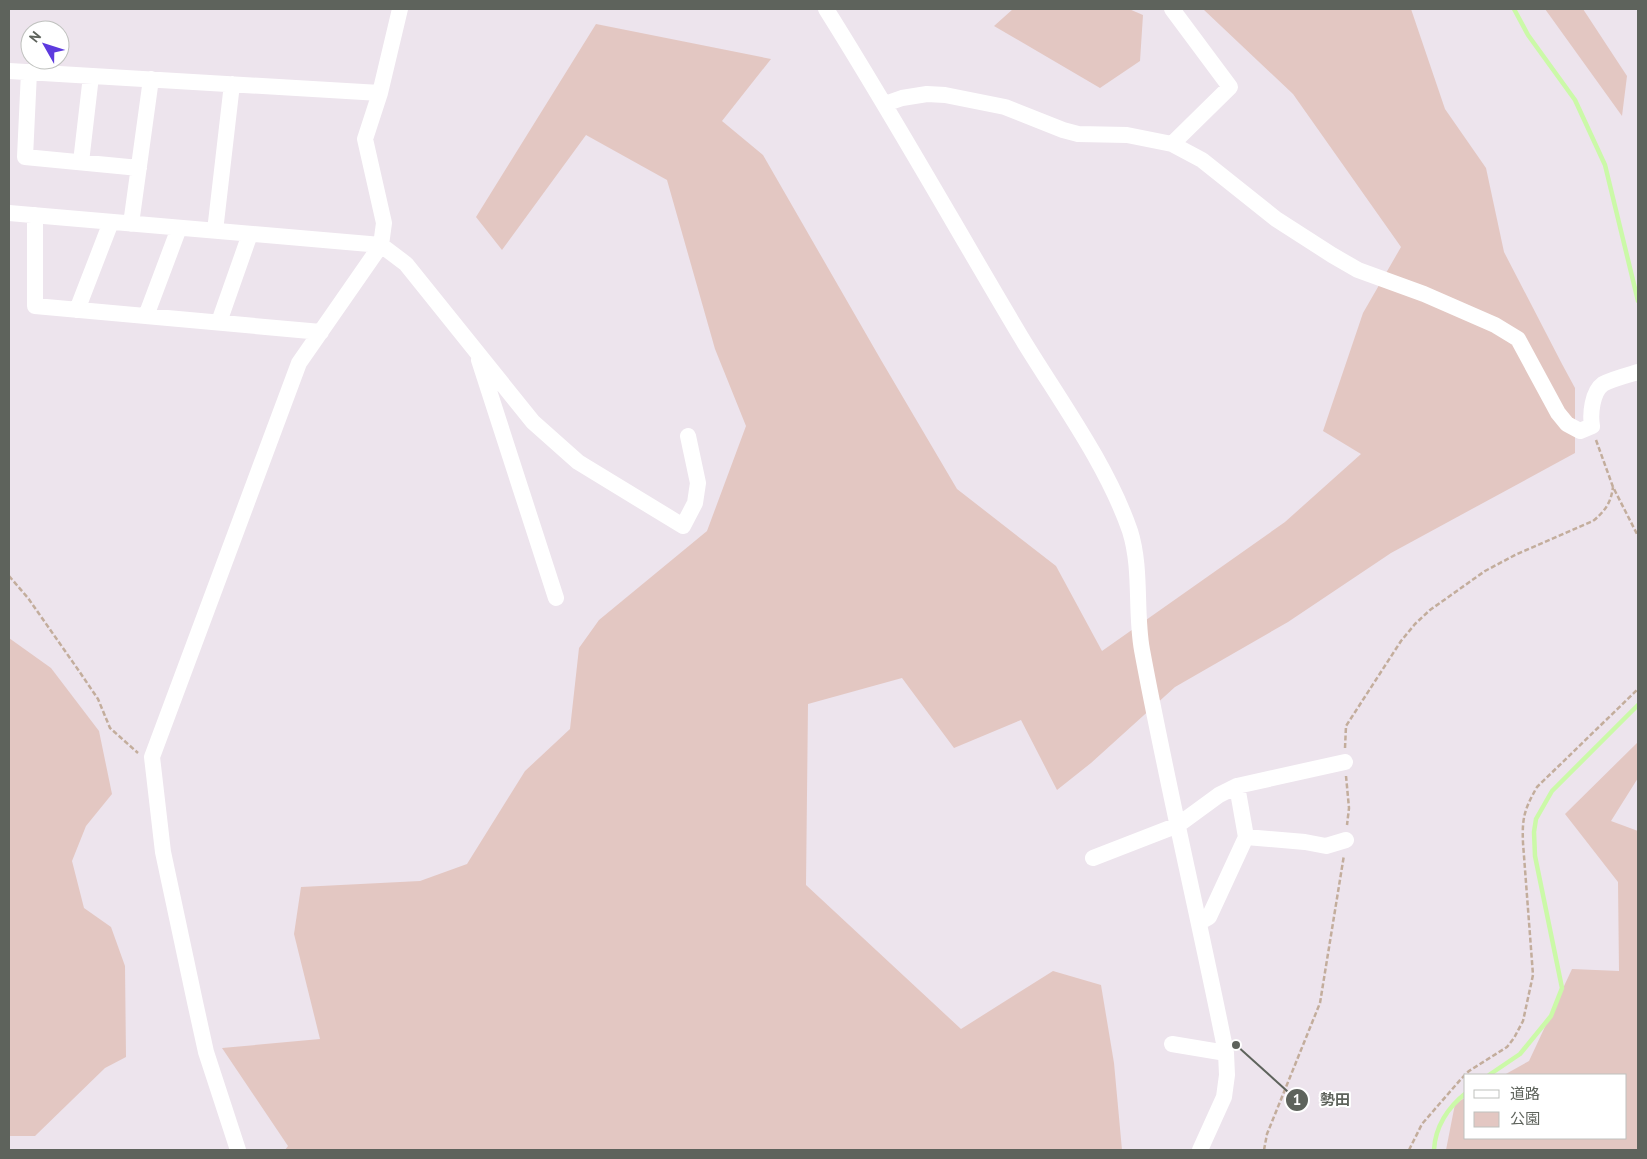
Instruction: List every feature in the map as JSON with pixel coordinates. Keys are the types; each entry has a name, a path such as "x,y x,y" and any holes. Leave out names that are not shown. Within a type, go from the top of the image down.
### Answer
{"street":[{"path":"238,1150 206,1052 195,1002 163,852 152,756 299,363 381,245 384,223 365,139 380,93 400,9"},
{"path":"826,9 885,104 1017,330 1082,435 1108,481 1131,534 1136,563 1141,646 1226,1053 1227,1075 1224,1097 1200,1150"},
{"path":"1172,9 1230,87 1172,144"},
{"path":"9,71 380,93"},
{"path":"29,72 25,157 139,168"},
{"path":"81,162 91,76"},
{"path":"131,224 151,79"},
{"path":"214,231 232,84"},
{"path":"885,104 902,98 926,94 945,95 1005,107 1078,134 1127,136 1172,144 1202,160 1276,219 1332,256 1358,270 1424,294 1495,325 1518,339 1558,413 1567,424 1580,431 1592,426 1591,416 1596,393 1603,385 1638,372"},
{"path":"9,213 381,245 406,264 533,422 578,462 683,526 695,503 698,483 688,436"},
{"path":"35,215 35,306 321,332"},
{"path":"77,310 111,222"},
{"path":"146,316 179,228"},
{"path":"218,322 250,234"},
{"path":"476,351 556,598"},
{"path":"1093,858 1178,825 1218,795 1237,786 1345,762"},
{"path":"1200,922 1209,917 1246,837 1237,786"},
{"path":"1246,837 1305,842 1326,846 1346,840"},
{"path":"1172,1044 1226,1053"}],"path":[{"path":"1592,426 1613,487 1638,536"},
{"path":"1264,1150 1267,1134 1320,1003 1346,840 1349,808 1345,762 1346,726 1401,641 1430,610 1485,571 1517,554 1593,521 1602,514 1611,499 1613,487"},
{"path":"9,576 28,598 98,699 110,728 138,753 152,756"},
{"path":"1466,1074 1507,1047 1523,1020 1533,975 1522,822 1528,802 1537,788 1550,774 1638,689"},
{"path":"1409,1150 1422,1124 1464,1076"}],"green space":[{"path":"1013,9 1129,9 1143,15 1140,61 1100,88 994,26"},
{"path":"1203,9 1411,9 1445,109 1486,168 1504,252 1575,388 1575,453 1391,553 1288,622 1175,687 1091,763 1057,790 1021,720 954,748 902,678 808,704 806,885 961,1029 1053,971 1101,985 1114,1063 1122,1150 285,1150 288,1146 222,1048 320,1039 294,934 301,887 420,881 467,864 525,771 570,729 579,648 599,620 707,531 746,426 715,349 667,180 586,135 502,250 476,217 596,24 771,59 722,121 763,155 957,489 1056,566 1102,651 1285,522 1361,454 1323,431 1363,313 1401,247 1293,94"},
{"path":"1545,9 1583,9 1627,76 1622,116"},
{"path":"9,638 51,668 99,731 112,794 86,826 72,861 84,908 111,927 125,966 126,1057 105,1068 35,1136 9,1136"},
{"path":"1638,742 1638,778 1611,821 1638,831 1638,1150 1446,1150 1455,1104 1464,1098 1464,1139 1627,1139 1627,1074 1506,1074 1529,1061 1572,969 1619,971 1618,882 1565,814"}],"waterway":[{"path":"1514,9 1528,35 1575,100 1605,165 1638,301"},
{"path":"1490,1074 1520,1054 1551,1016 1562,988 1535,856 1534,832 1536,819 1552,791 1638,705"},
{"path":"1434,1150 1437,1133 1444,1118 1448,1111 1464,1095"}],"place":[{"name":"勢田","path":"1236,1045"}]}
